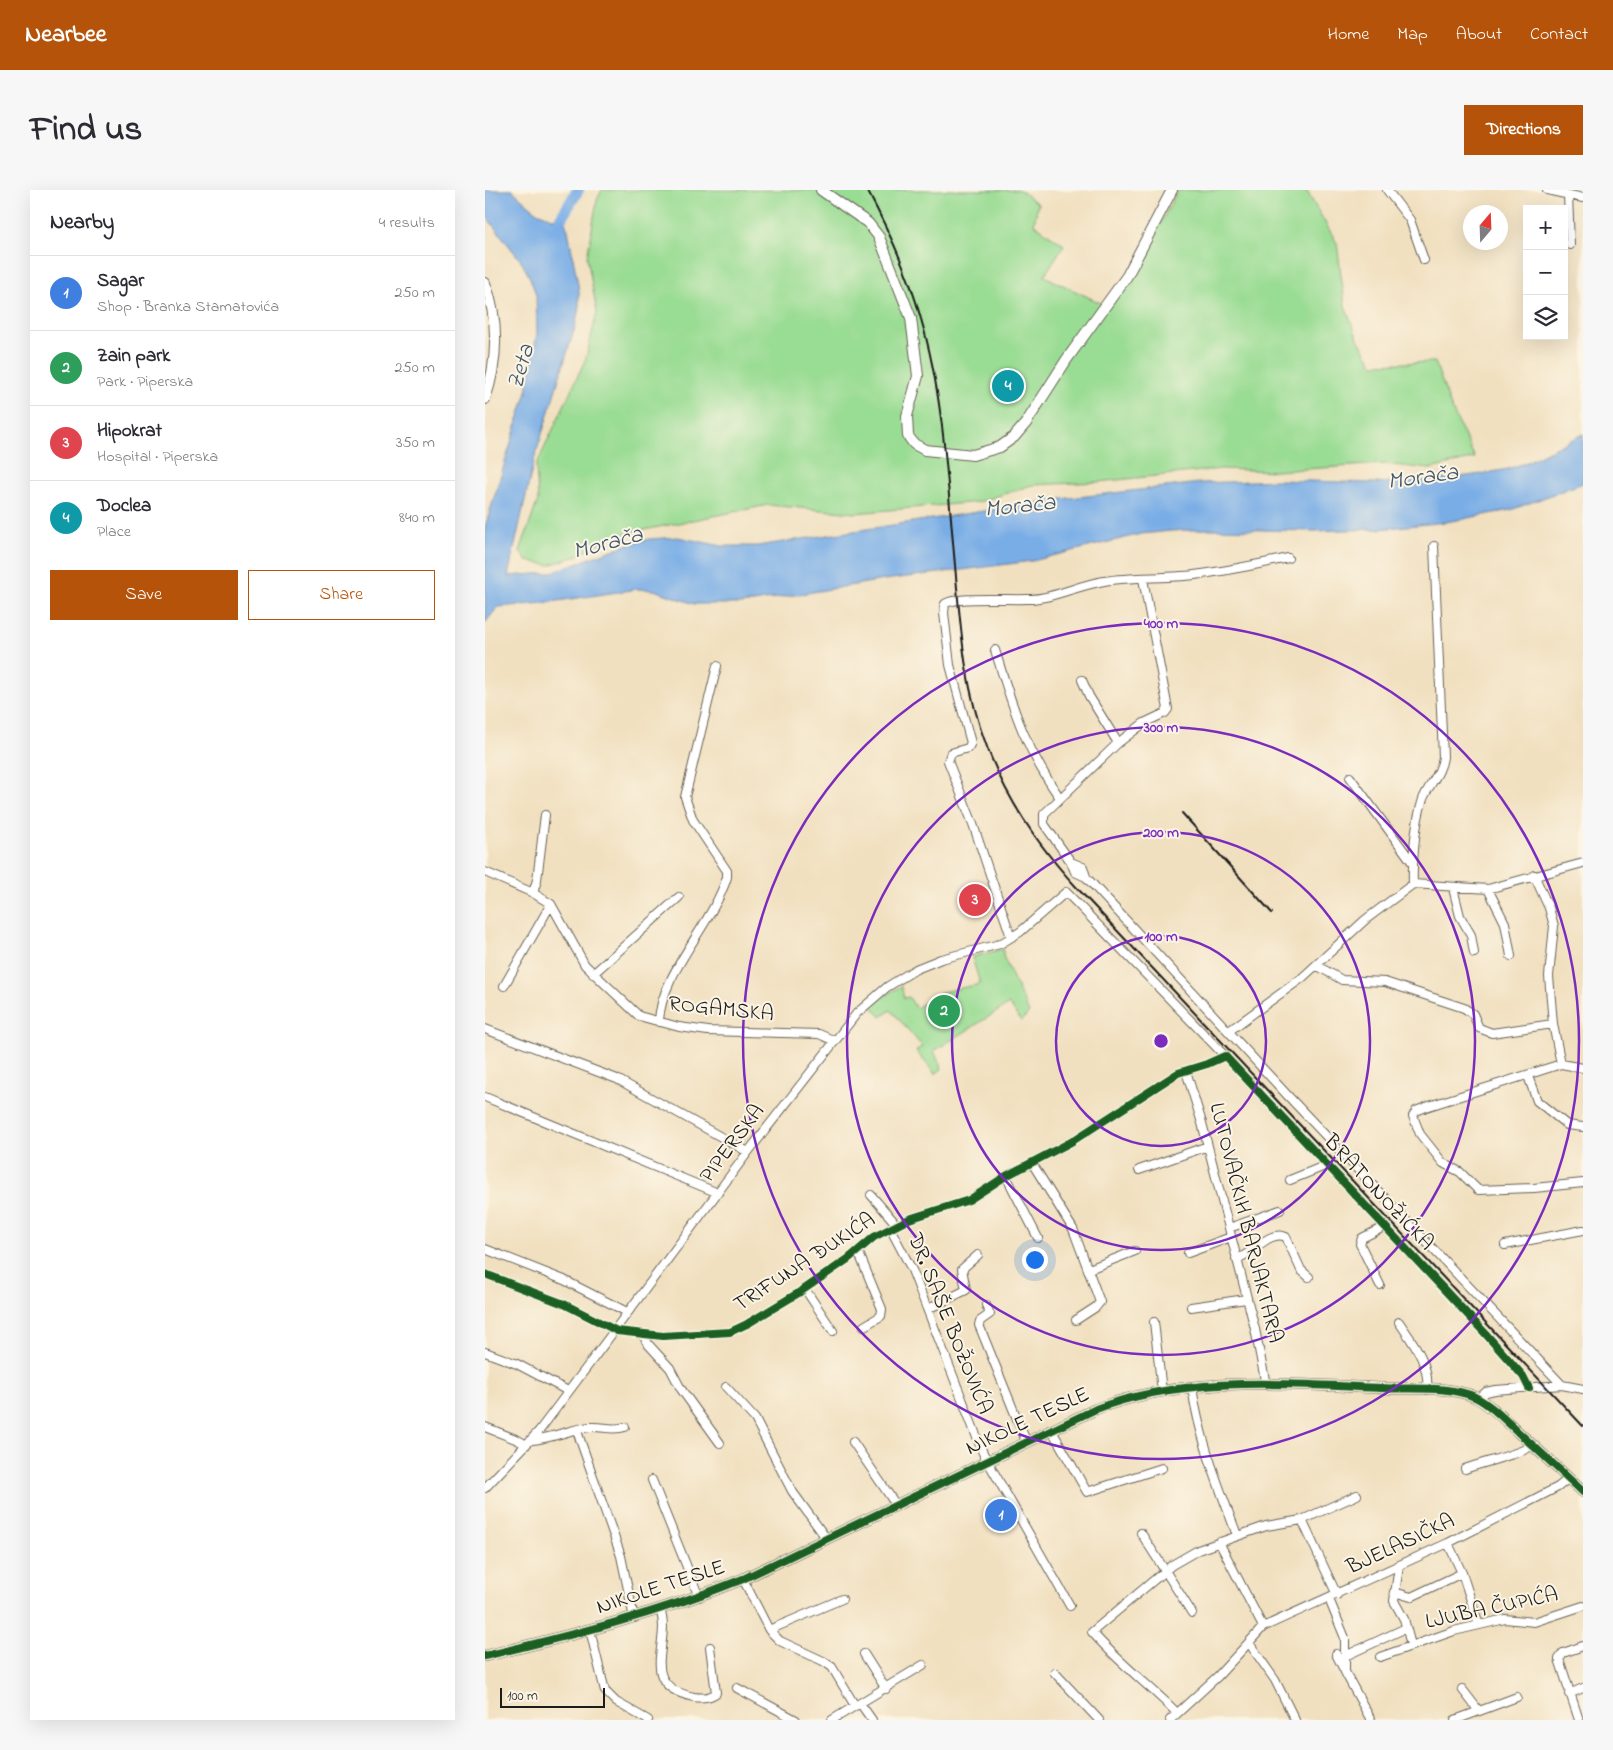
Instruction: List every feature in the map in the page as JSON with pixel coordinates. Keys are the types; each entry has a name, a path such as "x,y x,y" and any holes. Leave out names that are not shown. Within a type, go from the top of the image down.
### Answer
{"street":[{"path":"821,190 868,223 879,237 909,312 919,365 917,384 907,416 908,436 914,444 925,450 973,455 1000,447 1022,428 1067,359 1127,276 1173,190"},
{"path":"1387,190 1410,220 1425,260"},
{"path":"1547,190 1583,198"},
{"path":"1568,195 1570,245"},
{"path":"485,283 493,310 495,344 492,372 485,399"},
{"path":"1413,884 1412,862 1423,799 1442,768 1443,757 1434,546"},
{"path":"1011,937 973,824 948,761 951,754 968,748 971,742 950,665 944,613 945,604 949,600 967,598 987,600 1033,599 1096,583 1127,578 1143,579 1202,574 1288,558"},
{"path":"1143,579 1168,709 1165,713 1144,723 1118,743 1044,814 1043,820 1048,832 1071,862 1083,867 1086,877 1562,1385"},
{"path":"995,650 1025,741 1060,798"},
{"path":"659,1022 659,1010 666,990 701,932 727,876 727,871 693,820 685,797 717,666"},
{"path":"1082,680 1089,696 1118,743"},
{"path":"1350,777 1412,862"},
{"path":"533,893 545,815"},
{"path":"1229,1031 1302,978 1365,920 1413,884 1488,889 1583,863"},
{"name":"ROGAMSKA","path":"485,872 533,893 551,904 585,965 635,1014 659,1022 708,1031 819,1034 835,1041"},
{"path":"1534,875 1555,926 1549,976 1553,1024 1561,1064"},
{"path":"1453,888 1460,916 1471,935 1474,953"},
{"path":"1488,889 1505,923 1511,956"},
{"name":"PIPERSKA","path":"485,1488 528,1443 748,1152 835,1041 864,1006 910,972 931,962 1000,944 1068,891 1225,1056"},
{"path":"593,974 679,898"},
{"path":"504,986 551,904"},
{"path":"1316,966 1342,980 1385,982 1464,1008 1473,1014 1479,1028 1492,1033 1553,1024"},
{"path":"485,1029 617,1079 748,1152"},
{"path":"1186,1071 1225,1056"},
{"name":"BRATONOŽIĆKA","path":"1225,1056 1386,1226 1523,1376 1529,1388"},
{"path":"1583,1068 1561,1064 1426,1107 1414,1113 1414,1123 1435,1154 1443,1163 1460,1172 1477,1190 1534,1188 1583,1183"},
{"name":"LUTOVAČKIH BARJAKTARA","path":"1186,1071 1208,1146 1255,1329 1266,1385"},
{"name":"TRIFUNA ĐUKIĆA","path":"485,1274 563,1304 614,1329 643,1335 730,1332 747,1324 805,1289 858,1251 874,1237 909,1219 969,1200 1006,1176 1071,1142 1178,1073 1186,1071"},
{"path":"1528,1076 1537,1101 1567,1124 1583,1127"},
{"path":"485,1097 718,1193"},
{"path":"1139,1170 1208,1146"},
{"path":"1032,1163 1073,1229 1100,1302 1096,1307 1076,1320"},
{"path":"1290,1180 1327,1165"},
{"path":"1006,1176 1038,1238"},
{"name":"DR. SAŠE BOŽOVIĆA","path":"871,1195 894,1227 986,1460 1070,1606"},
{"path":"1229,1228 1280,1210"},
{"path":"1380,1285 1360,1244 1362,1238 1386,1226"},
{"path":"1505,1245 1583,1230"},
{"path":"1236,1259 1255,1250 1273,1236 1280,1234 1286,1237 1301,1270 1309,1277"},
{"path":"1188,1253 1231,1237"},
{"path":"485,1249 563,1280 627,1312"},
{"path":"858,1251 882,1309 881,1316 864,1326"},
{"path":"1089,1269 1135,1251"},
{"path":"928,1310 966,1290 962,1269 978,1255"},
{"path":"805,1289 833,1331"},
{"path":"1191,1307 1246,1299"},
{"path":"986,1305 990,1314 980,1321 979,1325 1026,1441"},
{"path":"1154,1322 1162,1391"},
{"path":"1399,1322 1422,1358 1428,1378 1427,1390"},
{"path":"643,1335 648,1344 670,1368 681,1389 720,1443"},
{"path":"485,1352 517,1364 568,1391"},
{"name":"NIKOLE TESLE","path":"485,1656 634,1618 699,1597 743,1579 1051,1429 1112,1403 1162,1391 1192,1387 1266,1385 1427,1390 1461,1393 1478,1399 1583,1492"},
{"path":"1478,1399 1489,1391 1562,1385 1583,1389"},
{"path":"726,1387 755,1419 792,1491 826,1538"},
{"path":"1192,1387 1195,1408 1205,1445 1237,1535"},
{"path":"485,1427 528,1443 591,1427 613,1430 625,1427"},
{"path":"1051,1429 1087,1492 1162,1468"},
{"path":"577,1431 621,1556 634,1618"},
{"path":"853,1442 896,1505"},
{"path":"1465,1469 1490,1459 1525,1451 1532,1445"},
{"name":"BJELASIČKA","path":"1169,1720 1218,1676 1263,1627 1329,1599 1448,1543 1558,1487 1569,1478"},
{"path":"652,1480 699,1597"},
{"path":"1176,1712 1147,1683 1109,1651 1093,1632 1165,1570 1198,1550 1266,1526 1302,1520 1357,1495"},
{"path":"1302,1520 1337,1595"},
{"path":"1141,1533 1192,1613"},
{"path":"1219,1542 1263,1627"},
{"path":"1448,1543 1462,1573 1479,1625"},
{"path":"1399,1566 1394,1601 1411,1645"},
{"path":"1394,1592 1411,1597 1462,1573"},
{"path":"743,1579 769,1630 780,1641 832,1667 858,1705 872,1720"},
{"path":"769,1630 842,1599"},
{"path":"1329,1599 1345,1638 1345,1672"},
{"name":"LJUBA ČUPIĆA","path":"1380,1657 1411,1645 1479,1625 1505,1619 1534,1622 1583,1606"},
{"path":"660,1610 663,1622 659,1643 659,1668 675,1691 696,1698 711,1696 716,1693 710,1647"},
{"path":"1345,1656 1406,1628"},
{"path":"590,1630 605,1691 616,1702 648,1720"},
{"path":"1249,1644 1272,1674 1295,1720"},
{"path":"1579,1720 1569,1694 1559,1657 1563,1653 1583,1646"},
{"path":"864,1654 886,1689"},
{"path":"1336,1654 1371,1720"},
{"path":"832,1720 923,1665"},
{"path":"1055,1673 1099,1720"},
{"path":"737,1688 795,1720"},
{"path":"1569,1694 1583,1688"},
{"path":"1462,1689 1479,1711"},
{"path":"1455,1720 1517,1697"}],"green space":[{"path":"602,190 1020,190 1038,204 1034,224 1064,245 1044,276 1109,307 1150,243 1178,190 1306,190 1337,243 1345,306 1358,339 1373,364 1435,362 1451,407 1475,458 1430,469 1384,464 1275,471 1221,469 1098,482 1032,485 979,502 855,513 768,505 609,537 577,556 549,565 527,561 520,551 538,500 536,466 586,358 597,312 587,257 597,200"},
{"path":"1003,949 1003,956 1029,1013 1021,1021 1009,1004 934,1051 942,1069 935,1074 916,1051 922,1046 891,1010 881,1017 870,1005 901,986 904,998 909,997 916,1008 942,992 980,984 972,957"}],"water":[{"name":"Morača","path":"485,190 512,190 537,212 565,223 568,230 579,290 579,307 575,327 534,460 508,576 550,573 634,542 650,539 678,537 722,546 757,546 1061,499 1200,483 1278,480 1373,483 1438,480 1508,469 1527,462 1583,434 1583,483 1511,510 1446,522 1379,529 1315,531 1210,529 1141,534 1032,561 884,580 742,604 694,604 654,590 638,589 544,603 498,607 485,623 485,527 527,391 537,333 536,295 530,278 521,261 485,215"}],"waterway":[{"path":"551,235 578,190"}],"railway":[{"path":"867,190 891,237 904,269 916,302 928,347 943,435 961,627 968,676 979,724 1004,786 1038,840 1078,889 1583,1426"},
{"path":"1182,813 1272,913"}],"cycle path":[{"path":"485,1274 564,1304 617,1331 663,1336 730,1332 800,1292 848,1259 874,1237 909,1219 969,1200 1006,1176 1071,1142 1178,1073 1225,1056 1484,1332 1523,1376 1529,1388"},
{"path":"485,1656 648,1613 743,1579 1096,1409 1130,1398 1165,1391 1201,1386 1273,1384 1441,1389 1464,1393 1481,1400 1492,1408 1583,1492"}],"place":[{"name":"Doclea","path":"1008,386"},
{"name":"Hipokrat","path":"975,900"},
{"name":"Zain park","path":"944,1011"},
{"name":"Sagar","path":"1001,1515"}],"water label":[{"name":"Zeta","path":"522,367"}]}
